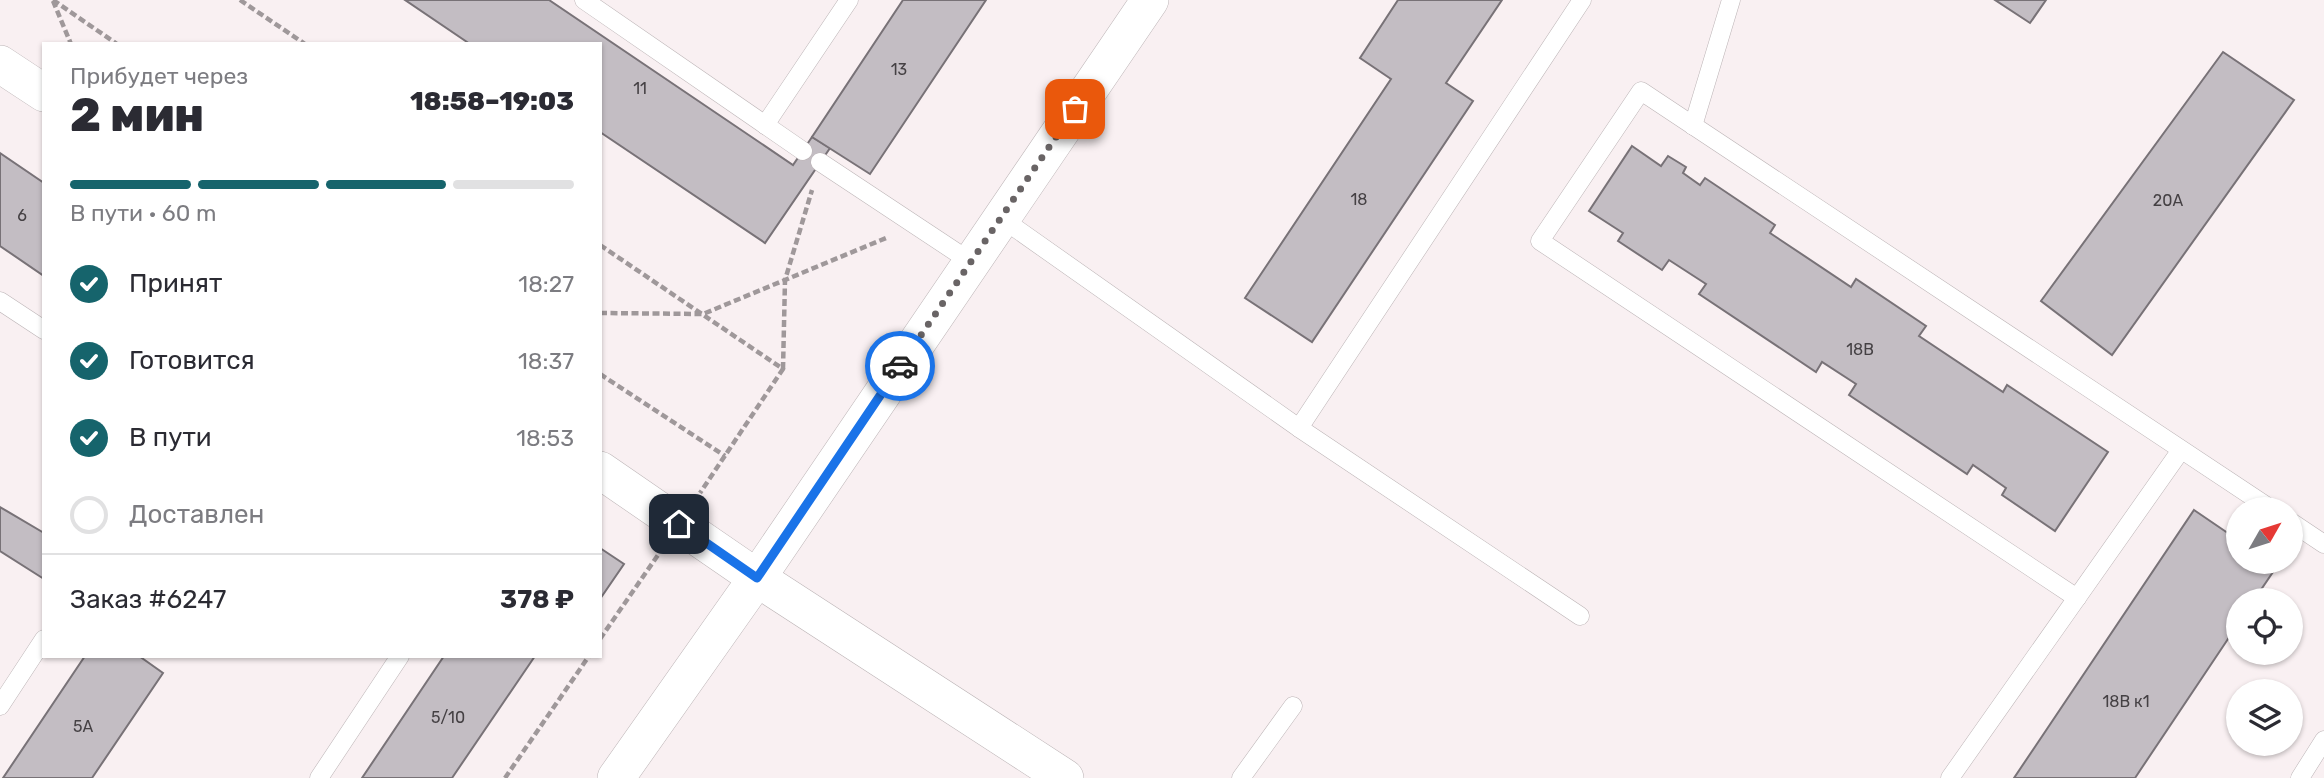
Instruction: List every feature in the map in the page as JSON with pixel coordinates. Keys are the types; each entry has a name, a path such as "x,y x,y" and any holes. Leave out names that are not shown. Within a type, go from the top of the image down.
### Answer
{"street":[{"path":"623,776 1150,0"},
{"path":"0,64 42,92"},
{"path":"602,471 757,578 1065,778"}],"lane":[{"path":"584,0 803,150"},
{"path":"765,125 849,0"},
{"path":"1299,428 1582,0"},
{"path":"1693,126 1731,0"},
{"path":"2077,598 1540,241 1641,91 2253,497"},
{"path":"820,162 971,262"},
{"path":"1001,218 1299,428 1580,616"},
{"path":"0,301 42,329"},
{"path":"1950,778 2181,450"},
{"path":"2303,530 2324,544"},
{"path":"0,706 42,642"},
{"path":"319,778 399,658"},
{"path":"1241,778 1293,706"},
{"path":"2300,778 2324,740"}],"path":[{"path":"53,0 70,42"},
{"path":"53,0 114,42"},
{"path":"240,0 302,42"},
{"path":"602,636 783,369 785,280 820,162"},
{"path":"602,313 703,314 916,226"},
{"path":"602,245 783,369"},
{"path":"602,375 725,456"},
{"path":"505,778 588,658"}],"building":[{"path":"405,0 549,0 793,165 812,137 830,148 765,243 602,133 602,42 467,42"},
{"path":"903,0 986,0 870,174 812,137"},
{"path":"1398,0 1502,0 1446,83 1473,101 1312,342 1245,298 1391,79 1360,58"},
{"path":"1995,0 2046,0 2030,23"},
{"path":"2223,52 2294,100 2112,355 2041,301"},
{"path":"1632,146 1661,166 1668,156 1686,167 1683,173 1700,185 1705,178 1775,225 1770,233 1851,287 1856,279 1926,326 1919,336 2003,392 2007,385 2108,452 2055,531 2002,495 2006,488 1973,465 1967,474 1849,395 1856,384 1822,362 1816,372 1699,294 1706,284 1669,260 1662,270 1618,241 1623,233 1589,211"},
{"path":"0,153 42,182 42,275 0,246"},
{"path":"0,507 42,532 42,578 0,551"},
{"path":"2194,510 2226,532 2226,574 2272,574 2262,588 2226,588 2226,642 2135,778 2014,778"},
{"path":"602,549 624,564 602,596"},
{"path":"84,658 142,658 163,673 92,778 3,778"},
{"path":"443,658 534,658 452,778 362,778"}],"way so far":[{"path":"900,366 1075,109"}],"route":[{"path":"679,524 757,578 900,366"}]}
